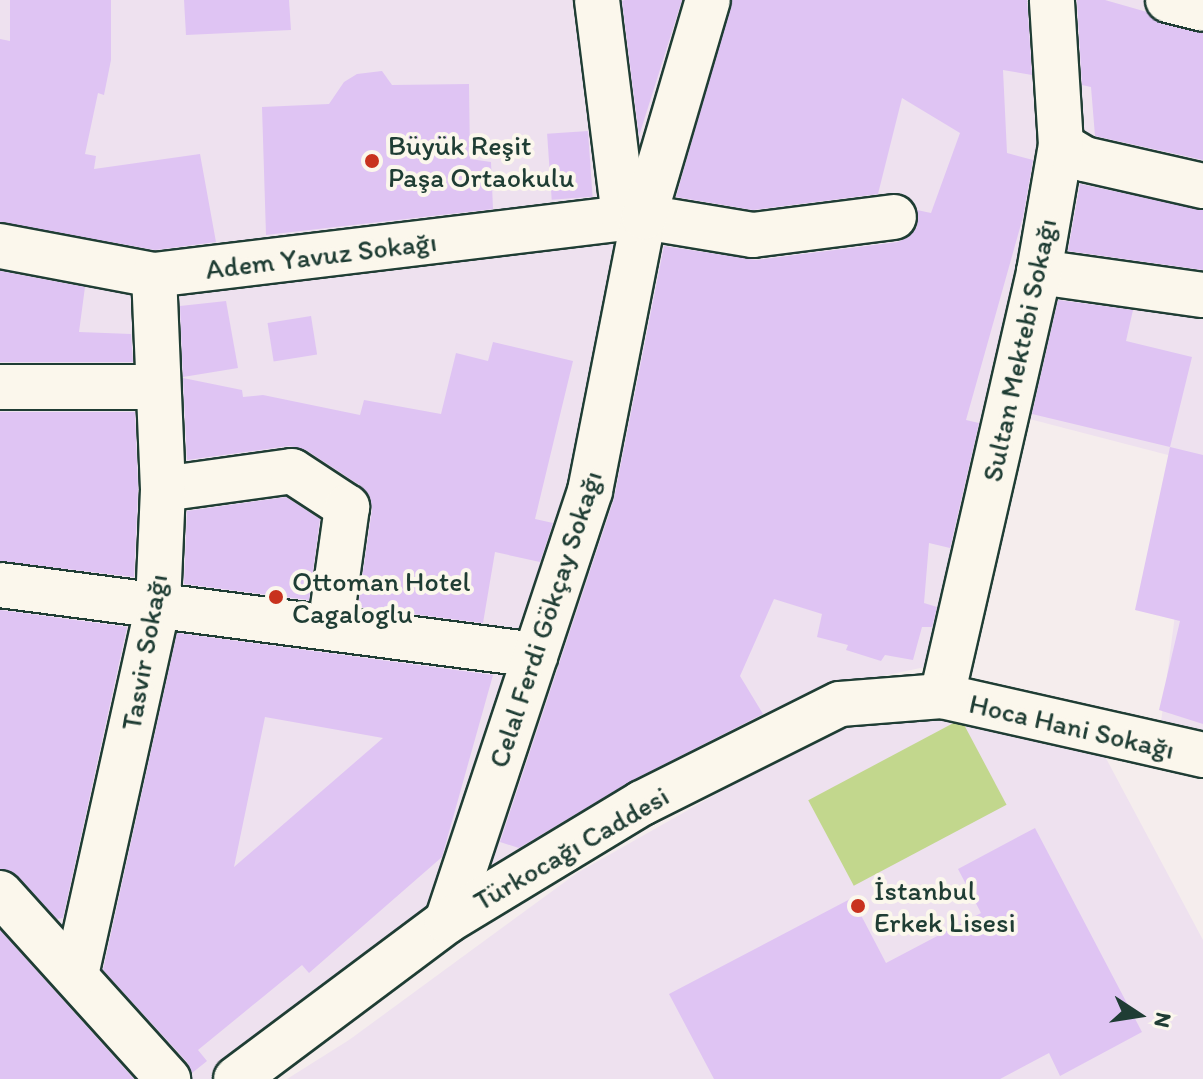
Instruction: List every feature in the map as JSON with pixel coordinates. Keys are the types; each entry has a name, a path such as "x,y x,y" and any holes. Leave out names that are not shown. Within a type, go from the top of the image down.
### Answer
{"street":[{"path":"597,0 634,218"},
{"path":"634,218 708,0"},
{"name":"Sultan Mektebi Sokağı","path":"942,696 1039,272 1061,145 1052,0"},
{"path":"1168,0 1203,9"},
{"path":"1061,145 1084,159 1203,186"},
{"name":"Adem Yavuz Sokağı","path":"0,246 154,275 634,218 753,235 894,217"},
{"name":"Celal Ferdi Gökçay Sokağı","path":"447,921 590,491 634,218"},
{"path":"1039,272 1203,295"},
{"name":"Tasvir Sokağı","path":"76,975 158,604 163,489 156,387 154,275"},
{"path":"0,387 156,387"},
{"path":"163,489 292,471 347,507 330,628"},
{"path":"0,585 535,655"},
{"name":"Hoca Hani Sokağı","path":"942,696 1203,755"},
{"name":"Türkocağı Caddesi","path":"236,1079 447,921 642,803 840,704 942,696"},
{"path":"0,893 168,1079"}],"shaded area":[{"path":"0,0 1203,0 1203,734 1161,722 1195,462 983,407 930,666 840,685 220,1079 0,1079"},
{"name":"İstanbul Erkek Lisesi","path":"940,708 1100,747 1203,940 1203,1079 287,1079 349,1040 577,873 849,719"}],"green space":[{"path":"961,719 1007,805 854,886 808,800"}],"building":[{"path":"10,0 111,0 111,60 104,95 98,93 85,154 96,156 94,169 200,154 216,242 155,250 0,222 0,39 10,41"},
{"path":"184,0 289,0 291,30 186,35"},
{"path":"682,0 639,136 622,1"},
{"path":"732,0 1027,0 1032,75 1003,70 1007,153 1033,160 1023,217 966,420 979,423 950,548 929,543 924,603 937,607 932,627 922,627 913,660 885,655 881,661 846,650 848,645 817,637 822,614 774,599 740,676 763,714 631,781 519,848 500,842 614,499 664,246 756,260 898,242 910,236 917,227 917,210 931,213 960,133 902,98 878,194 753,210 676,197"},
{"path":"1077,0 1105,0 1147,12 1162,24 1203,33 1203,160 1095,136 1091,87 1082,85"},
{"path":"382,71 392,85 469,84 470,159 491,162 493,209 266,235 262,107 329,104 344,82 357,74"},
{"path":"588,131 593,197 552,200 547,134"},
{"path":"1080,184 1203,210 1203,270 1068,251"},
{"path":"0,271 85,287 79,332 131,334 133,362 0,362"},
{"path":"1058,300 1133,310 1126,341 1192,357 1170,447 1032,414"},
{"path":"226,301 238,368 183,377 180,306"},
{"path":"311,316 317,355 274,361 268,323"},
{"path":"493,342 573,361 535,519 553,523 540,562 495,552 483,623 358,607 372,510 370,497 361,486 306,450 289,446 187,460 183,378 242,390 243,397 263,395 360,415 364,400 441,414 456,353 488,361"},
{"path":"0,412 135,412 138,489 134,577 0,561"},
{"path":"1170,447 1203,455 1203,724 1159,710 1180,621 1135,610"},
{"path":"286,497 320,519 309,600 184,584 187,511"},
{"path":"0,610 127,627 63,918 57,919 18,876 0,869"},
{"path":"177,633 493,675 442,857 309,973 302,965 198,1050 207,1061 192,1073 187,1062 103,970","holes":["265,717 383,738 234,867"]},
{"path":"1035,828 1142,1032 1060,1076 1049,1053 1000,1079 714,1079 669,994 852,898 886,963 981,913 958,869"},
{"path":"0,930 134,1079 0,1079"}],"place":[{"name":"Büyük Reşit Paşa Ortaokulu","path":"372,161"},
{"name":"Ottoman Hotel Cagaloglu","path":"276,597"},
{"name":"İstanbul Erkek Lisesi","path":"858,906"}]}
